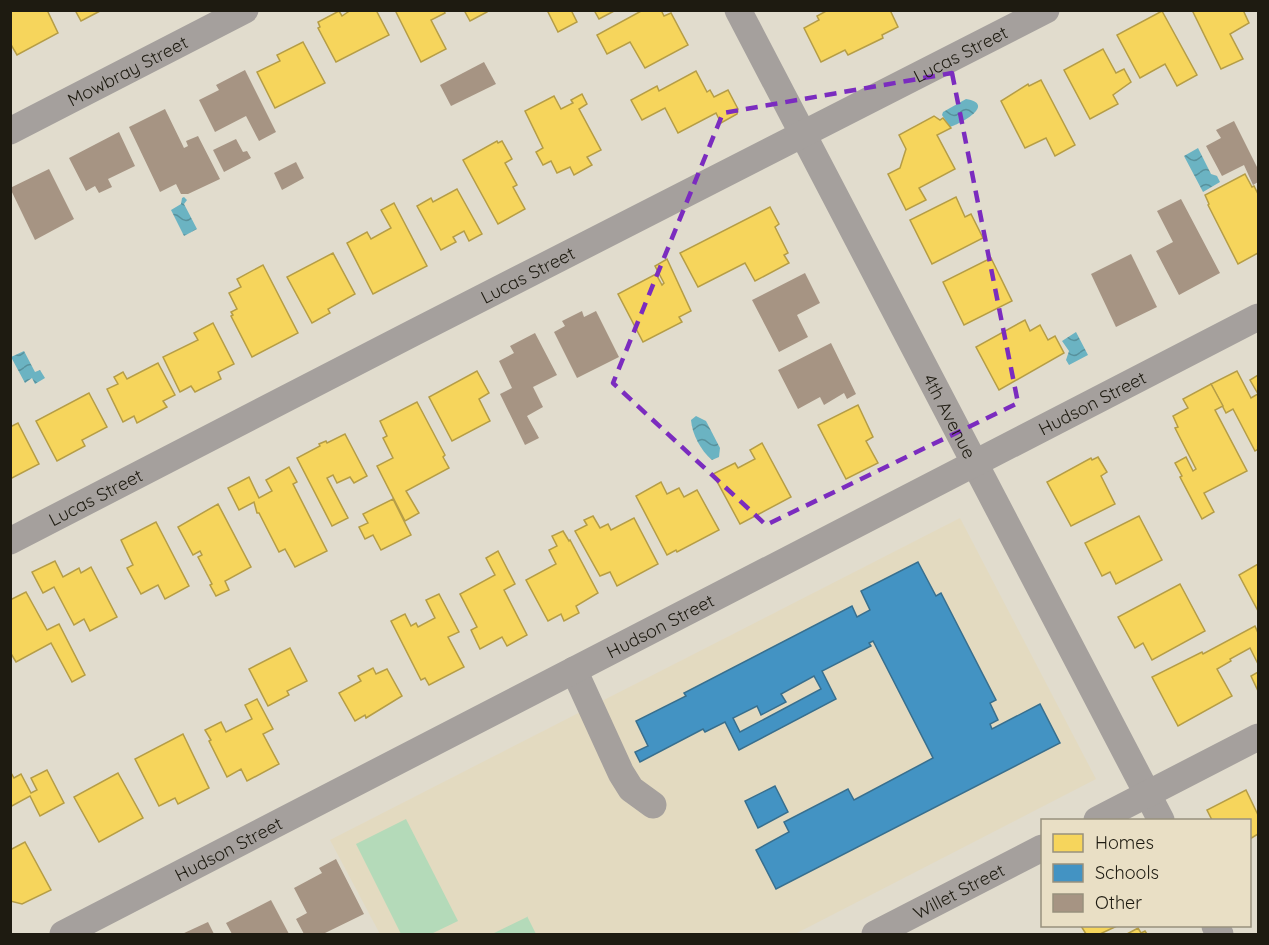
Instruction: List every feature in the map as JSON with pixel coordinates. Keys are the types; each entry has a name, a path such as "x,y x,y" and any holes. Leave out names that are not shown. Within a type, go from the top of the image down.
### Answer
{"street":[{"name":"Mowbray Street","path":"10,131 245,10"},
{"name":"4th Avenue","path":"738,10 1160,819"},
{"name":"Lucas Street","path":"10,541 402,338 803,136 1046,10"},
{"name":"Hudson Street","path":"63,934 1258,317"},
{"path":"574,670 621,773 631,789 653,805"},
{"path":"1099,819 1258,737"},
{"name":"Willet Street","path":"875,934 1041,849"}],"highlighted area":[{"path":"952,73 1018,403 766,525 613,383 723,113"}],"shaded area":[{"path":"960,518 1096,779 795,934 380,934 330,840"}],"green space":[{"path":"406,819 458,921 431,934 401,934 356,844"},
{"path":"527,917 536,934 492,934"}],"water":[{"path":"966,99 974,101 978,105 977,109 962,122 950,127 942,115 943,112"},
{"path":"1198,148 1211,174 1217,176 1220,182 1203,192 1184,156"},
{"path":"184,197 187,200 184,204 197,229 184,236 171,210 181,204"},
{"path":"1076,332 1088,355 1069,365 1066,360 1069,351 1062,341"},
{"path":"24,351 35,372 40,370 45,378 35,384 32,378 25,383 11,357"},
{"path":"696,416 706,421 720,448 719,457 712,460 698,442 691,420"}],"building: Homes":[{"path":"10,10 47,10 58,33 17,55 10,43"},
{"path":"75,10 102,10 81,21"},
{"path":"351,10 376,10 389,35 336,62 318,28 320,27 318,22 339,11 342,16"},
{"path":"395,10 444,10 445,13 431,20 446,49 421,62"},
{"path":"464,10 487,10 487,12 470,21"},
{"path":"547,10 571,10 577,22 558,32"},
{"path":"594,10 616,10 599,19"},
{"path":"643,10 661,10 664,16 671,13 688,45 645,68 630,42 607,54 597,35"},
{"path":"828,10 890,10 898,27 882,35 883,38 848,55 845,50 821,62 804,28 819,20 817,16"},
{"path":"1192,10 1243,10 1249,23 1230,34 1243,59 1221,69"},
{"path":"1162,11 1197,75 1177,86 1165,64 1140,78 1117,35"},
{"path":"303,42 325,83 275,108 257,72 280,61 277,55"},
{"path":"1103,49 1116,73 1124,69 1131,82 1113,95 1118,104 1090,119 1064,70"},
{"path":"696,71 707,92 710,90 714,97 728,90 738,109 737,114 721,123 716,113 678,133 665,108 642,120 631,100 657,86 659,91"},
{"path":"1041,80 1075,145 1055,156 1046,138 1025,148 1001,101 1028,84 1029,86"},
{"path":"582,94 587,104 579,109 601,150 587,157 592,165 574,175 570,167 557,173 551,161 543,165 536,152 543,148 525,111 554,96 561,109 573,103 571,100"},
{"path":"934,116 940,120 943,118 951,128 937,135 955,169 919,188 926,200 906,210 888,174 900,168 906,149 899,135"},
{"path":"497,141 498,143 502,141 512,159 505,163 517,185 513,187 525,209 498,224 463,160"},
{"path":"1245,174 1258,194 1258,253 1238,264 1205,195"},
{"path":"457,189 482,234 469,241 464,231 453,237 456,242 441,250 417,206 431,198 433,202"},
{"path":"956,197 965,217 971,214 983,238 932,264 910,220"},
{"path":"394,203 427,266 373,294 347,243 367,232 371,239 391,228 381,210"},
{"path":"770,207 779,224 775,227 788,253 784,255 789,263 755,281 745,263 698,287 680,253"},
{"path":"333,253 355,294 328,309 330,313 312,323 287,277"},
{"path":"991,258 1012,301 964,325 943,282"},
{"path":"667,259 691,311 679,317 682,322 643,342 618,294 656,274 662,285 664,283 655,266"},
{"path":"263,265 298,333 252,357 231,316 233,315 231,312 237,309 229,293 241,287 237,279"},
{"path":"1025,320 1030,331 1040,325 1048,340 1055,336 1064,353 999,390 976,347"},
{"path":"213,323 234,364 218,372 221,379 195,392 191,386 180,392 163,357 198,340 194,333"},
{"path":"158,363 175,395 163,401 167,407 137,423 134,416 123,422 107,389 118,384 114,377 123,372 127,379"},
{"path":"477,371 489,393 479,399 490,421 452,441 429,397"},
{"path":"1237,371 1251,398 1258,394 1258,449 1255,451 1233,409 1226,413 1211,384"},
{"path":"1258,375 1258,394 1250,380"},
{"path":"1211,384 1223,406 1215,410 1247,471 1204,493 1214,512 1202,519 1175,463 1186,457 1193,471 1196,469 1175,428 1178,427 1173,416 1188,408 1183,399"},
{"path":"89,393 107,427 82,440 85,446 57,461 36,421"},
{"path":"417,402 445,455 443,457 449,468 406,491 419,513 405,521 377,466 393,458 383,438 387,436 380,421"},
{"path":"858,405 873,437 866,441 878,463 846,479 818,425"},
{"path":"18,423 39,464 10,479 10,427"},
{"path":"345,434 367,476 354,483 350,477 337,483 333,475 327,478 348,518 332,526 297,458 320,446 319,444 326,441 327,443"},
{"path":"762,443 791,497 740,524 713,474 735,463 738,468 755,459 750,450"},
{"path":"1098,457 1107,472 1101,476 1115,504 1071,526 1047,482 1091,458 1092,460"},
{"path":"289,467 297,482 293,484 327,551 295,567 285,549 279,552 257,513 254,502 239,510 228,488 249,477 259,498 272,491 266,480"},
{"path":"661,482 667,494 679,488 684,497 697,490 719,530 667,555 636,496"},
{"path":"393,499 411,535 381,550 373,535 365,539 359,527 368,523 363,514"},
{"path":"218,504 251,567 225,581 229,590 216,596 198,557 202,555 200,551 193,555 178,527"},
{"path":"593,516 600,528 608,524 611,530 634,518 658,564 617,586 610,572 600,576 575,531 587,525 584,520"},
{"path":"1139,516 1162,560 1116,584 1110,572 1102,576 1085,543"},
{"path":"156,522 189,586 165,599 158,585 141,594 127,568 133,565 121,540"},
{"path":"563,531 598,593 576,606 579,613 564,621 561,614 548,621 526,580 556,564 549,550 557,546 552,536"},
{"path":"498,551 515,584 504,590 527,635 507,646 502,637 480,649 471,630 477,627 460,594 495,575 486,558"},
{"path":"55,561 63,577 79,568 81,573 91,567 117,617 90,631 84,619 74,625 54,587 43,593 32,572"},
{"path":"1258,564 1258,611 1239,575"},
{"path":"1180,584 1205,631 1152,660 1143,643 1135,648 1118,617"},
{"path":"26,592 47,630 59,624 85,675 72,682 51,643 16,662 10,652 10,600"},
{"path":"439,594 459,632 448,637 464,667 429,685 425,678 421,680 391,621 405,614 411,626 416,623 418,627 435,618 426,600"},
{"path":"1255,626 1258,633 1258,664 1250,648 1217,669 1232,696 1178,726 1152,677 1202,652 1203,654"},
{"path":"290,648 307,681 287,691 289,695 268,706 249,669"},
{"path":"373,668 376,674 387,669 402,696 366,718 365,715 355,721 339,693 361,681 358,676"},
{"path":"1258,672 1258,691 1251,676"},
{"path":"257,699 273,729 263,734 279,764 247,781 241,769 227,777 205,730 221,722 226,732 252,719 245,705"},
{"path":"183,734 209,788 178,804 175,798 159,806 135,759"},
{"path":"47,770 64,803 40,816 30,796 10,807 10,771 14,778 21,774 31,793 37,790 31,778"},
{"path":"118,773 143,818 99,842 74,797"},
{"path":"1246,790 1258,815 1258,834 1251,838 1251,819 1212,819 1207,810"},
{"path":"25,842 51,890 22,904 10,901 10,850"},
{"path":"1082,927 1115,927 1100,934 1086,934"},
{"path":"1138,928 1141,933 1145,931 1147,934 1127,934"}],"building: Schools":[{"path":"918,562 936,596 941,593 996,700 990,703 998,720 990,724 992,729 1040,704 1060,743 776,889 756,850 789,832 784,822 848,789 854,800 933,758 873,641 869,643 871,646 822,671 836,699 739,750 725,722 705,732 703,729 640,762 635,752 648,746 636,721 686,696 684,693 852,606 857,617 870,610 861,591","holes":["814,676 821,689 740,732 733,718 757,706 761,715 786,702 781,694"]},
{"path":"775,786 788,812 758,828 745,801"}],"building: Other":[{"path":"484,62 496,84 451,106 440,85"},
{"path":"245,70 276,132 259,141 246,116 215,132 199,100 219,90 216,85"},
{"path":"165,109 184,148 188,146 186,141 198,136 220,179 188,194 181,194 176,184 160,192 129,127"},
{"path":"1234,121 1258,169 1258,182 1253,185 1244,165 1222,176 1206,146 1221,138 1216,130"},
{"path":"119,132 135,166 108,179 112,187 99,193 95,186 86,191 69,158"},
{"path":"236,139 243,152 247,151 251,158 224,172 213,150"},
{"path":"296,162 304,178 282,190 274,173"},
{"path":"49,169 74,219 35,240 10,188"},
{"path":"1181,199 1220,273 1179,295 1156,251 1173,242 1157,211"},
{"path":"1131,254 1157,307 1116,327 1091,274"},
{"path":"805,273 820,303 797,315 808,337 779,352 752,300"},
{"path":"582,311 584,317 596,311 619,357 577,378 554,332 565,326 562,321"},
{"path":"535,333 557,375 533,387 543,407 527,416 539,438 525,445 500,394 512,388 499,361 514,353 510,346"},
{"path":"831,343 856,394 847,399 844,393 824,405 820,397 798,409 778,370"},
{"path":"336,859 364,914 323,934 304,934 296,919 307,913 294,888 322,873 319,868"},
{"path":"271,900 289,934 232,934 226,923"},
{"path":"208,922 214,934 182,934"}]}
